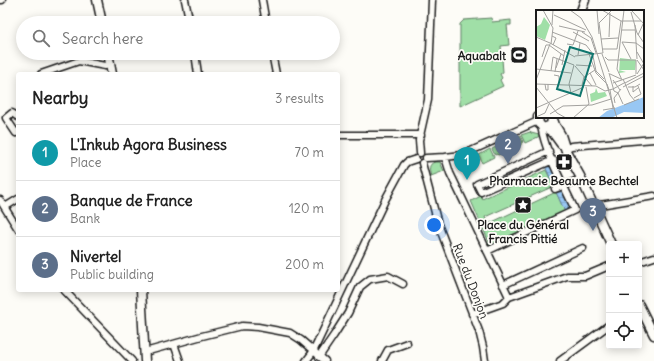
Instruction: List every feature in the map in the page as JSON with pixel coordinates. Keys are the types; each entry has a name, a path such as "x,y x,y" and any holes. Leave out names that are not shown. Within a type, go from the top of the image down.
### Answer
{"main road":[{"path":"97,0 100,16"},
{"path":"581,10 585,0"},
{"path":"109,60 112,72"},
{"path":"541,123 552,124 552,118"},
{"path":"552,118 562,135 566,150"},
{"path":"541,123 553,133 566,150 594,206 609,241"},
{"path":"141,292 145,361"},
{"path":"642,311 654,335"},
{"path":"642,317 647,324 654,341"}],"street":[{"path":"185,0 188,16"},
{"path":"262,0 265,16"},
{"path":"416,159 417,154 420,153 419,140 428,100 432,0"},
{"path":"196,60 198,72"},
{"path":"273,60 276,72"},
{"path":"48,72 79,61 105,66 110,65"},
{"path":"16,115 12,113 6,118 16,133"},
{"path":"416,159 419,163 424,160 462,155 530,125 541,123 549,151 575,210 487,251"},
{"path":"340,135 421,135"},
{"path":"566,150 571,146 654,139"},
{"path":"549,151 477,184 481,192 553,160"},
{"path":"420,153 424,154 424,160"},
{"path":"445,157 451,175 509,297"},
{"path":"306,361 313,352 384,200 404,165 407,162 416,159"},
{"name":"Rue du Donjon","path":"424,160 438,224 482,340 485,361"},
{"path":"555,189 581,179"},
{"path":"594,206 654,196"},
{"path":"0,200 16,226"},
{"path":"5,207 16,200"},
{"path":"503,285 583,248"},
{"path":"642,261 654,257"},
{"path":"472,314 503,303 509,297 567,276 585,276 606,267"},
{"path":"319,357 348,313 360,287 370,279 388,276 403,284"},
{"path":"66,292 132,361"},
{"path":"145,352 242,326 258,327 290,333 301,340 325,361"},
{"path":"560,361 606,327"},
{"path":"382,361 388,350 407,343"},
{"path":"174,344 180,361"}],"green space":[{"path":"491,18 492,22 511,20 511,25 507,25 509,45 501,46 503,72 500,74 502,78 500,80 503,86 460,106 460,24 464,20"},
{"path":"530,132 540,136 525,143 521,135"},
{"path":"520,136 523,142 521,145 509,150 506,143"},
{"path":"504,143 507,151 495,155 492,149"},
{"path":"490,149 494,157 482,163 479,155"},
{"path":"435,162 440,162 444,171 431,176 430,166"},
{"name":"Place du Général Francis Pittié","path":"546,170 554,186 485,217 488,224 556,192 566,214 492,249 471,201 481,196 482,199"}],"water":[{"path":"551,161 561,183 554,186 544,164"},
{"path":"564,189 574,211 566,214 556,192"}],"place":[{"name":"Aquabalt","path":"519,55"},
{"name":"Pharmacie Beaume Bechtel","path":"564,162"},
{"name":"Banque de France","path":"508,164"},
{"name":"L'Inkub Agora Business","path":"467,180"},
{"name":"Place du Général Francis Pittié","path":"523,205"},
{"name":"Nivertel","path":"593,231"}]}
